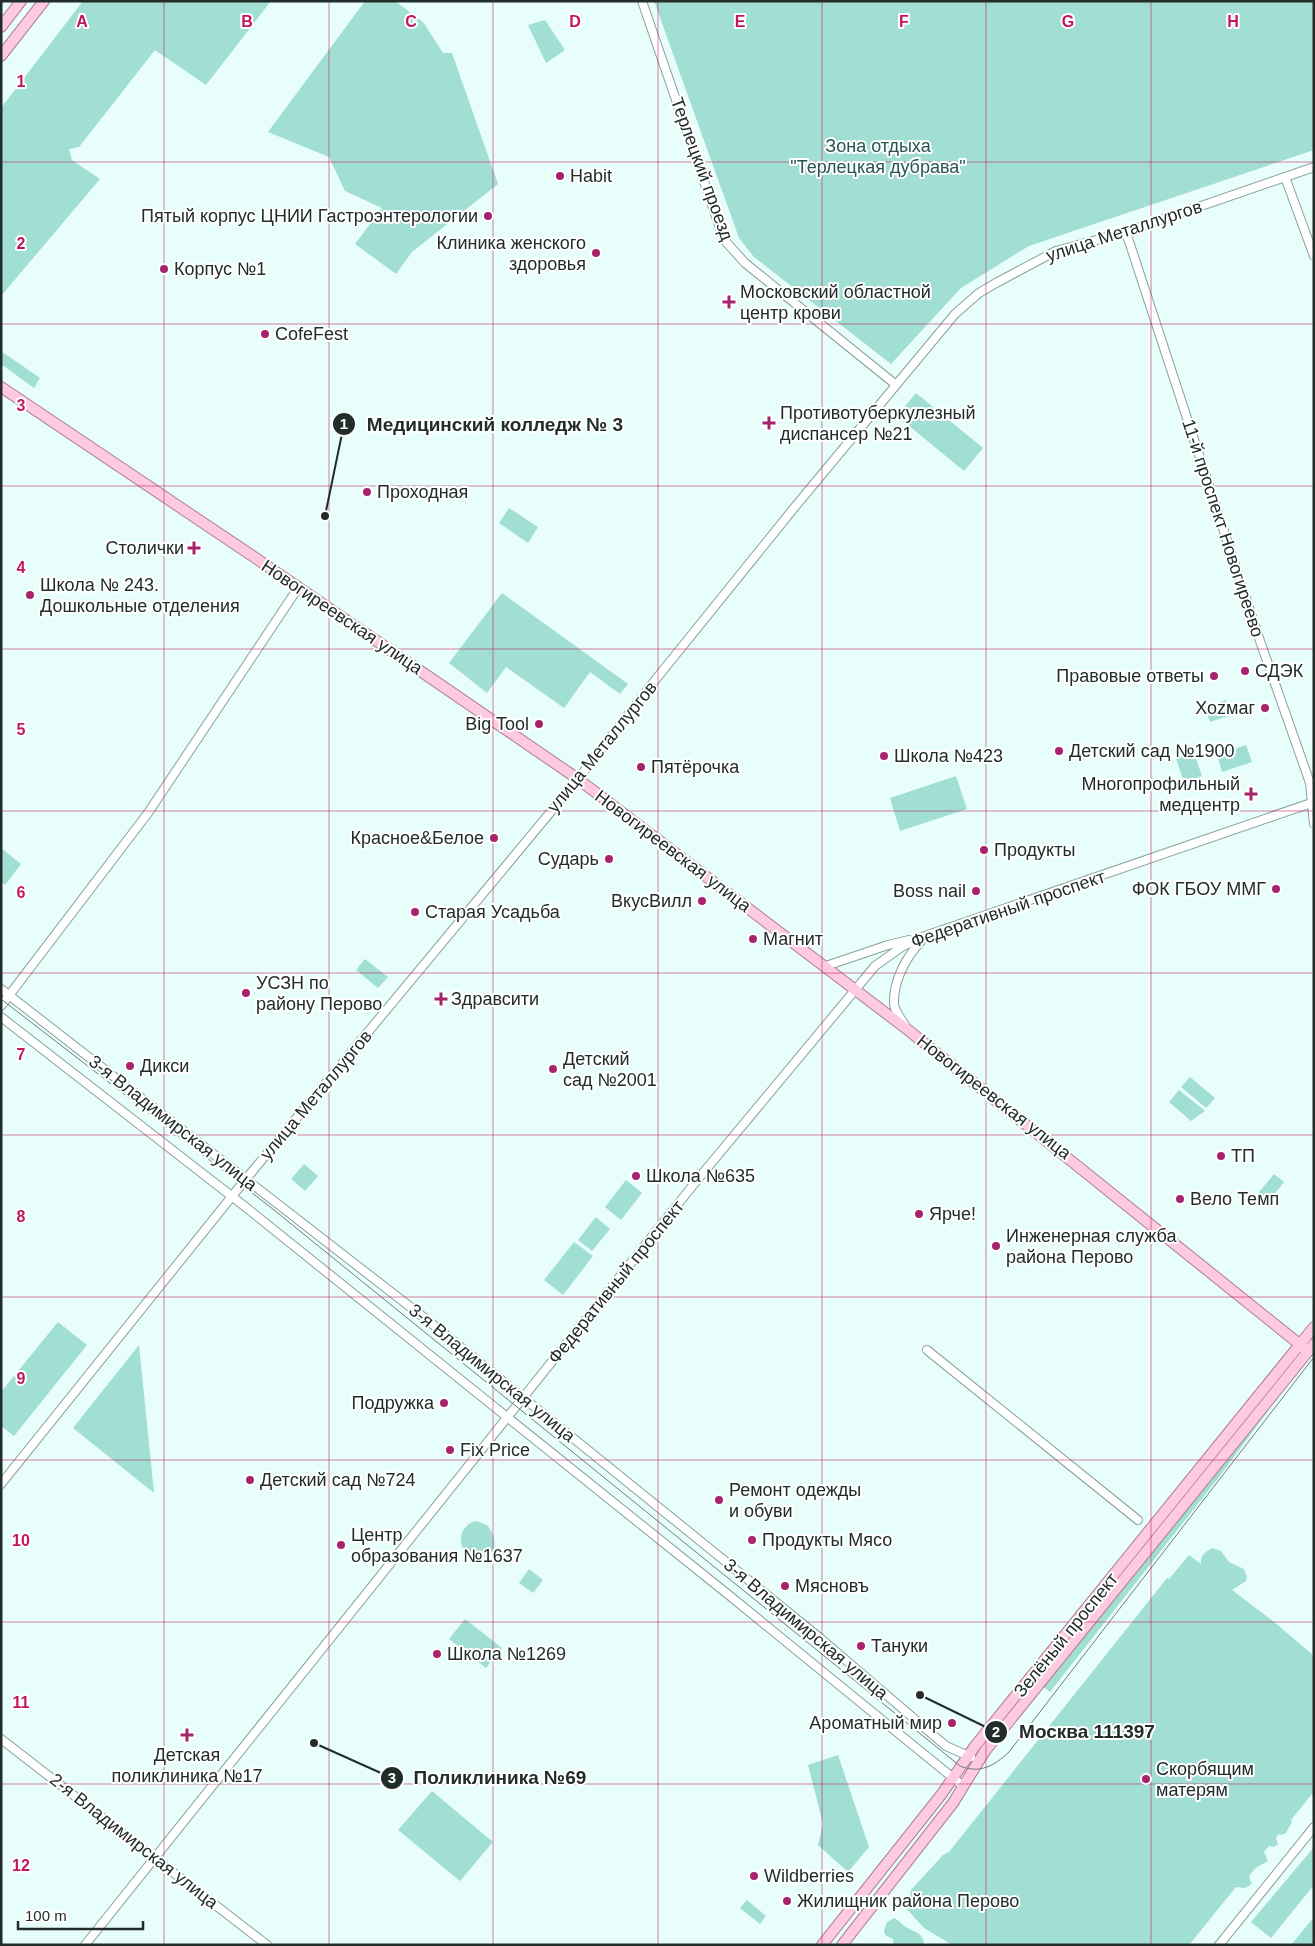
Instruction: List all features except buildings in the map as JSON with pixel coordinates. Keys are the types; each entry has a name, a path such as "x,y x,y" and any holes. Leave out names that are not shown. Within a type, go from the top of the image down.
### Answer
{"main road":[{"path":"1,27 21,1"},
{"path":"1,56 44,1"},
{"name":"Новогиреевская улица","path":"1,388 578,779 855,988 1309,1349"},
{"name":"Зелёный проспект","path":"842,1945 953,1804 978,1760 1309,1349 1314,1327"},
{"name":"Зелёный проспект","path":"822,1945 941,1795 967,1756 1309,1349"}],"street":[{"name":"Терлецкий проезд","path":"642,1 701,176 727,243 745,263 895,384"},
{"name":"улица Металлургов","path":"1,1484 232,1196 578,779 658,676 895,384 955,314 987,288 1056,251 1126,232 1314,167"},
{"path":"1285,176 1314,256"},
{"name":"11-й проспект Новогиреево","path":"1126,232 1260,641 1310,783 1314,824"},
{"path":"1,1006 148,813 298,588"},
{"name":"Федеративный проспект","path":"85,1945 698,1179 875,966 903,946 925,936 1312,803"},
{"path":"826,966 888,945 925,936"},
{"path":"908,1030 894,1005 896,988 900,972 912,951 925,936"},
{"name":"3-я Владимирская улица","path":"1,989 431,1323 820,1638 946,1746 978,1760"},
{"name":"3-я Владимирская улица","path":"1,1017 232,1196 726,1592 963,1786"},
{"path":"927,1350 1138,1520"},
{"name":"2-я Владимирская улица","path":"1,1739 156,1857 267,1945"},
{"path":"1219,1945 1314,1827"}],"green space":[{"path":"83,1 271,1 206,85 155,50 79,147 69,149 72,160 100,179 1,296 1,108"},
{"path":"365,1 395,1 423,22 443,53 452,53 498,184 412,252 396,274 355,244 382,208 345,191 329,157 268,132"},
{"name":"Зона отдыха \"Терлецкая дубрава\"","path":"654,1 1314,1 1314,150 1029,246 961,288 891,364 754,257 739,238"},
{"path":"545,20 565,50 546,63 528,25"},
{"path":"1,351 40,378 34,388 1,364"},
{"path":"916,393 983,448 964,471 897,416"},
{"path":"509,508 538,527 528,543 499,523"},
{"path":"502,593 628,684 620,694 590,672 564,708 506,667 487,693 449,663"},
{"path":"1226,700 1231,715 1210,722 1205,707"},
{"path":"1246,745 1252,762 1222,772 1217,755"},
{"path":"1194,753 1202,776 1184,782 1176,759"},
{"path":"956,776 967,809 900,831 890,798"},
{"path":"1,848 21,864 5,885 1,882"},
{"path":"365,959 388,977 378,988 356,970"},
{"path":"1190,1077 1215,1098 1206,1108 1181,1087"},
{"path":"1179,1090 1205,1111 1191,1121 1169,1102"},
{"path":"304,1164 318,1176 305,1191 291,1179"},
{"path":"1274,1174 1284,1182 1269,1201 1259,1192"},
{"path":"626,1180 642,1193 621,1220 605,1207"},
{"path":"596,1217 610,1229 592,1251 578,1240"},
{"path":"574,1242 593,1256 563,1295 544,1280"},
{"path":"58,1322 87,1345 14,1436 1,1426 1,1392"},
{"path":"139,1345 154,1493 73,1428"},
{"path":"1299,1369 1219,1477 1050,1692 1042,1686"},
{"path":"476,1521 487,1525 494,1538 494,1547 489,1554 482,1557 473,1556 466,1552 461,1545 464,1529"},
{"path":"1212,1548 1221,1551 1229,1562 1244,1569 1247,1577 1246,1581 1232,1590 1273,1621 1314,1656 1314,1797 1312,1794 1291,1820 1292,1822 1286,1833 1279,1834 1276,1838 1278,1844 1274,1847 1269,1846 1264,1852 1268,1861 1251,1873 1249,1877 1252,1884 1245,1888 1236,1887 1189,1945 952,1945 924,1928 905,1907 909,1902 911,1890 943,1855 949,1852 1167,1578 1169,1579 1189,1555 1201,1564 1204,1554"},
{"path":"529,1569 543,1580 533,1593 519,1583"},
{"path":"465,1619 502,1648 486,1668 449,1639"},
{"path":"838,1755 869,1847 848,1872 818,1845 823,1824 808,1765"},
{"path":"432,1791 493,1842 460,1881 398,1830"},
{"path":"1314,1847 1314,1885 1271,1938 1251,1922"},
{"path":"747,1900 766,1916 760,1924 740,1908"},
{"path":"1314,1917 1314,1945 1291,1945"},
{"path":"894,1918 920,1935 924,1945 894,1945 893,1939 885,1935 884,1931 887,1922"}],"tram line":[{"path":"1,999 269,1206 960,1766 967,1768 980,1769 992,1765 1009,1752 1314,1357"}],"place":[{"name":"Habit","path":"560,176"},
{"name":"Пятый корпус ЦНИИ Гастроэнтерологии","path":"488,216"},
{"name":"Клиника женского здоровья","path":"596,253"},
{"name":"Корпус №1","path":"164,269"},
{"name":"Московский областной центр крови","path":"729,302"},
{"name":"CofeFest","path":"265,334"},
{"name":"Противотуберкулезный диспансер №21","path":"769,423"},
{"name":"Проходная","path":"367,492"},
{"name":"Медицинский колледж № 3","path":"325,516"},
{"name":"Столички","path":"194,548"},
{"name":"Школа № 243. Дошкольные отделения","path":"30,595"},
{"name":"СДЭК","path":"1245,671"},
{"name":"Правовые ответы","path":"1214,676"},
{"name":"Хоzмаг","path":"1265,708"},
{"name":"Big Tool","path":"539,724"},
{"name":"Детский сад №1900","path":"1059,751"},
{"name":"Школа №423","path":"884,756"},
{"name":"Пятёрочка","path":"641,767"},
{"name":"Многопрофильный медцентр","path":"1251,794"},
{"name":"Красное&Белое","path":"494,838"},
{"name":"Продукты","path":"984,850"},
{"name":"Сударь","path":"609,859"},
{"name":"ФОК ГБОУ ММГ","path":"1276,889"},
{"name":"Boss nail","path":"976,891"},
{"name":"ВкусВилл","path":"702,901"},
{"name":"Старая Усадьба","path":"415,912"},
{"name":"Магнит","path":"753,939"},
{"name":"УСЗН по району Перово","path":"246,993"},
{"name":"Здравсити","path":"441,999"},
{"name":"Дикси","path":"130,1066"},
{"name":"Детский сад №2001","path":"553,1069"},
{"name":"ТП","path":"1221,1156"},
{"name":"Школа №635","path":"636,1176"},
{"name":"Вело Темп","path":"1180,1199"},
{"name":"Ярче!","path":"919,1214"},
{"name":"Инженерная служба района Перово","path":"996,1246"},
{"name":"Подружка","path":"444,1403"},
{"name":"Fix Price","path":"450,1450"},
{"name":"Детский сад №724","path":"250,1480"},
{"name":"Ремонт одежды и обуви","path":"719,1500"},
{"name":"Продукты Мясо","path":"752,1540"},
{"name":"Центр образования №1637","path":"341,1545"},
{"name":"Мясновъ","path":"785,1586"},
{"name":"Тануки","path":"861,1646"},
{"name":"Школа №1269","path":"437,1654"},
{"name":"Москва 111397","path":"920,1695"},
{"name":"Ароматный мир","path":"952,1723"},
{"name":"Детская поликлиника №17","path":"187,1735"},
{"name":"Поликлиника №69","path":"314,1743"},
{"name":"Скорбящим матерям","path":"1146,1779"},
{"name":"Wildberries","path":"754,1876"},
{"name":"Жилищник района Перово","path":"787,1901"}]}
